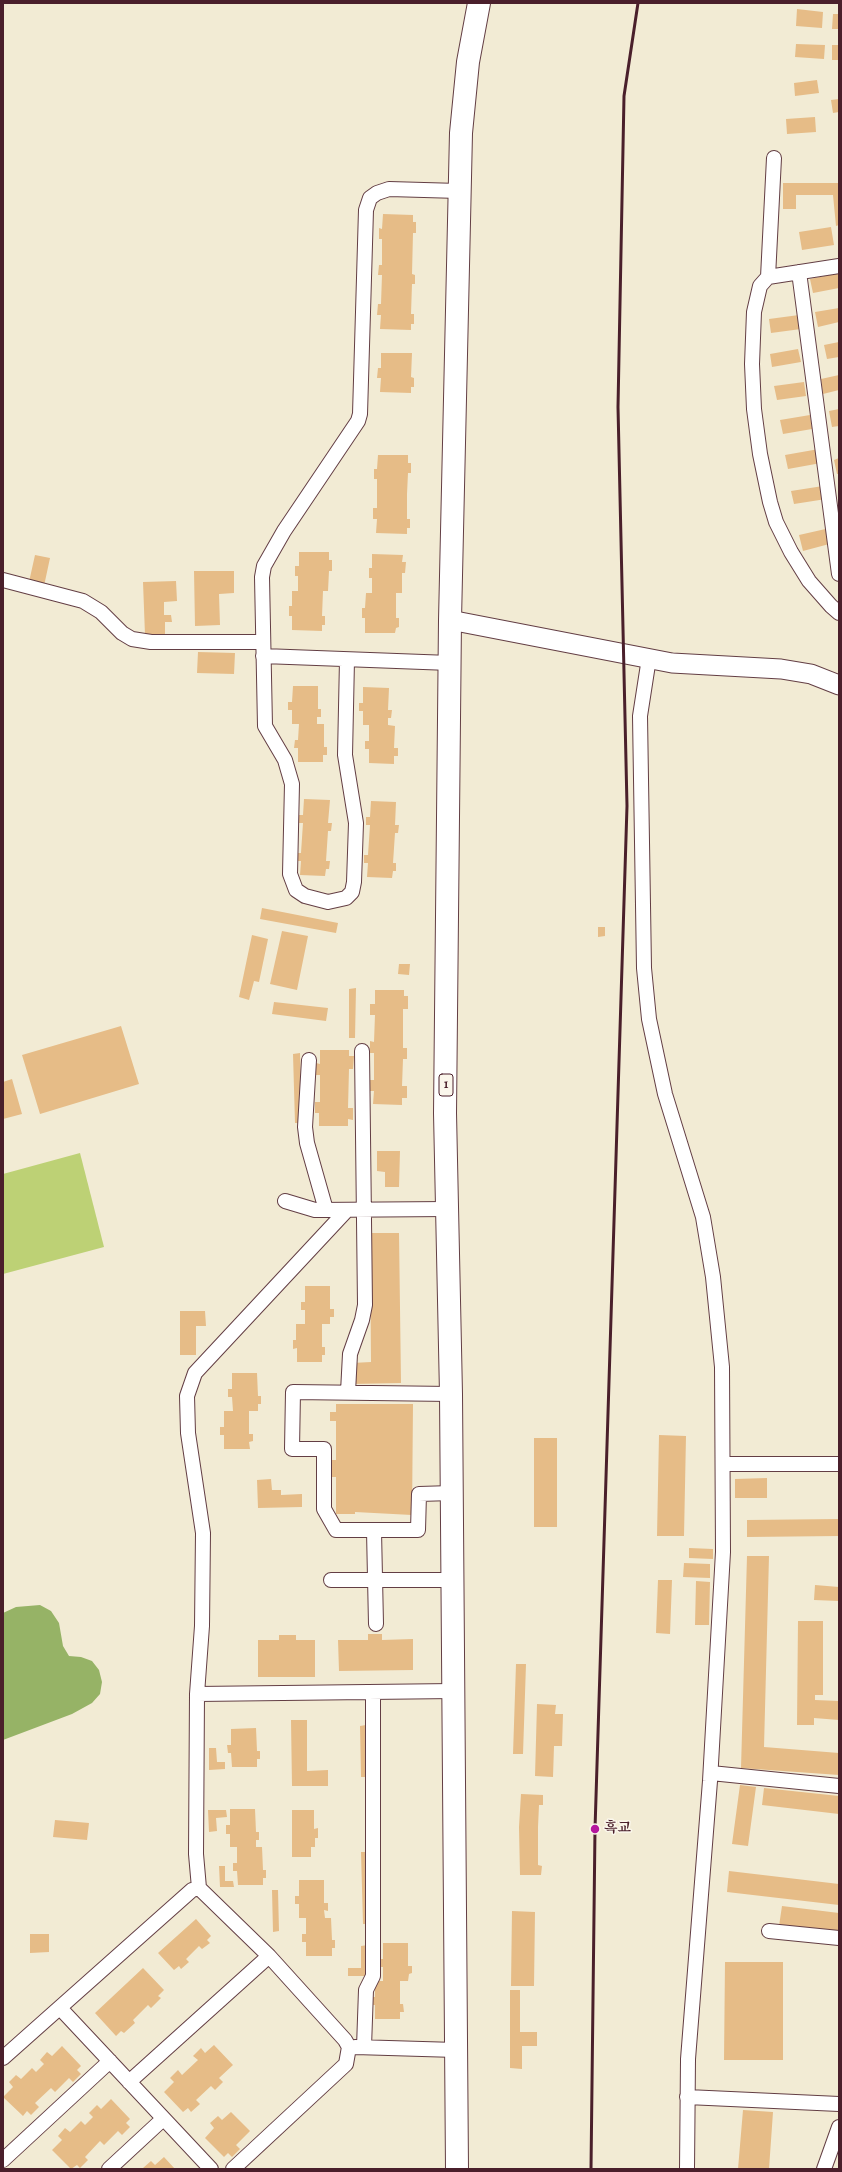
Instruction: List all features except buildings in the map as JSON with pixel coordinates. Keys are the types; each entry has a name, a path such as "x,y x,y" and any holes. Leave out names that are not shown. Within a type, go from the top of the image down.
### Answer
{"main road":[{"name":"1","path":"457,2169 451,1394 445,1113 450,620 461,133 468,62 479,3"},
{"path":"450,620 672,663 781,669 811,674 839,685"}],"street":[{"path":"774,158 768,277 760,286 754,312 752,364 754,409 770,502 788,546 809,581 830,606 839,613"},
{"path":"347,660 345,755 356,823 354,882 352,892 346,898 328,902 304,896 296,890 290,874 292,784 285,760 265,726 262,577 264,566 284,531 355,426 360,414 366,210 370,198 377,192 389,189 459,191"},
{"path":"768,277 839,266"},
{"path":"799,272 839,574"},
{"path":"3,580 83,601 101,612 122,633 132,639 151,642 263,642"},
{"path":"263,656 450,663"},
{"path":"649,658 640,716 642,886 649,1019 665,1094 703,1218 711,1269 722,1367 723,1552 711,1773 694,1969 687,2097 687,2169"},
{"path":"348,1392 350,1354 362,1320 365,1305 362,1051"},
{"path":"309,1060 305,1127 307,1143 326,1210"},
{"path":"285,1201 315,1210 448,1210"},
{"path":"232,2169 346,2064 349,2047 345,2040 269,1956 200,1888 196,1854 197,1694 202,1626 203,1533 188,1433 187,1396 195,1373 347,1210"},
{"path":"451,1394 293,1392 292,1449 324,1449 324,1509 336,1530 418,1530 419,1494 452,1493"},
{"path":"722,1464 839,1464"},
{"path":"374,1531 376,1624"},
{"path":"331,1580 453,1580"},
{"path":"197,1694 454,1691"},
{"path":"364,2047 366,1990 373,1976 373,1692"},
{"path":"711,1773 839,1786"},
{"path":"3,2058 192,1890 200,1888"},
{"path":"769,1931 839,1938"},
{"path":"129,2082 269,1956"},
{"path":"60,2008 211,2169"},
{"path":"349,2047 456,2050"},
{"path":"3,2160 110,2062"},
{"path":"687,2097 839,2104"},
{"path":"109,2169 163,2118"},
{"path":"824,2169 839,2127"}],"green space":[{"path":"80,1153 104,1247 3,1274 3,1174"},
{"path":"40,1605 51,1611 59,1623 63,1646 69,1656 81,1657 92,1661 99,1670 102,1682 100,1694 92,1703 72,1714 3,1740 3,1613 16,1607"}],"railway":[{"path":"591,2169 595,1829 627,806 618,407 624,96 638,3"}],"place":[{"name":"흑교","path":"595,1829"}]}
